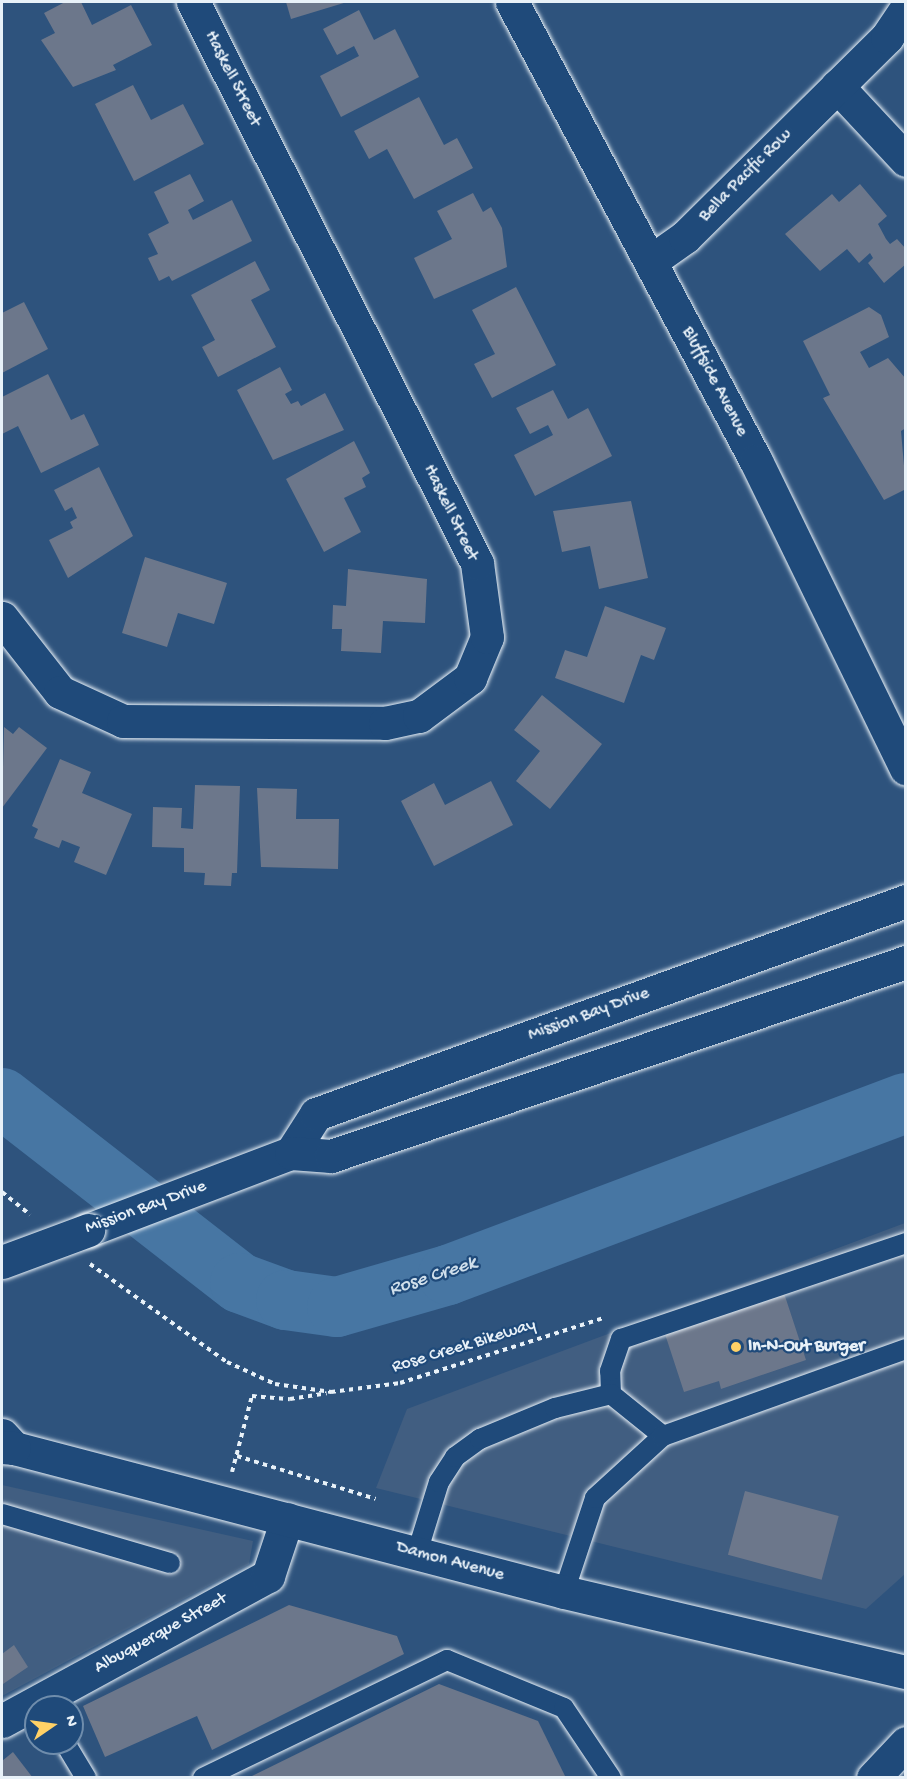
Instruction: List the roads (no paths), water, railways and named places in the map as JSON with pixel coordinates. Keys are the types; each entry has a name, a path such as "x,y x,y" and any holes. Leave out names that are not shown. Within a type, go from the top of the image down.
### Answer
{"main road":[{"name":"Haskell Street","path":"6,626 60,692 123,721 385,723 419,716 470,678 487,638 477,563 193,2"},
{"name":"Bluffside Avenue","path":"512,2 651,261 906,768"},
{"name":"Bella Pacific Row","path":"651,261 684,237 887,37 906,9"},
{"path":"837,86 906,160"},
{"name":"Mission Bay Drive","path":"291,1153 316,1114 906,901"},
{"name":"Mission Bay Drive","path":"2,1262 291,1153 331,1156 906,962"},
{"name":"Damon Avenue","path":"6,1444 564,1592 906,1672"},
{"name":"Albuquerque Street","path":"57,1695 268,1576 287,1519"},
{"name":"Albuquerque Street","path":"2,1721 24,1711"},
{"path":"873,1778 906,1743"}],"lane":[{"path":"663,1436 611,1394 610,1371 621,1339 906,1243"},
{"path":"564,1592 595,1498 663,1436 906,1349"},
{"path":"417,1553 439,1482 455,1457 480,1439 555,1408 611,1394"},
{"path":"2,1514 170,1563"},
{"path":"203,1778 447,1660 564,1708 611,1778"},
{"path":"72,1755 86,1778"}],"waterway":[{"name":"Rose Creek","path":"2,1098 240,1283 286,1300 337,1307 448,1275 906,1103"}],"place":[{"name":"In-N-Out Burger","path":"736,1347"}]}
